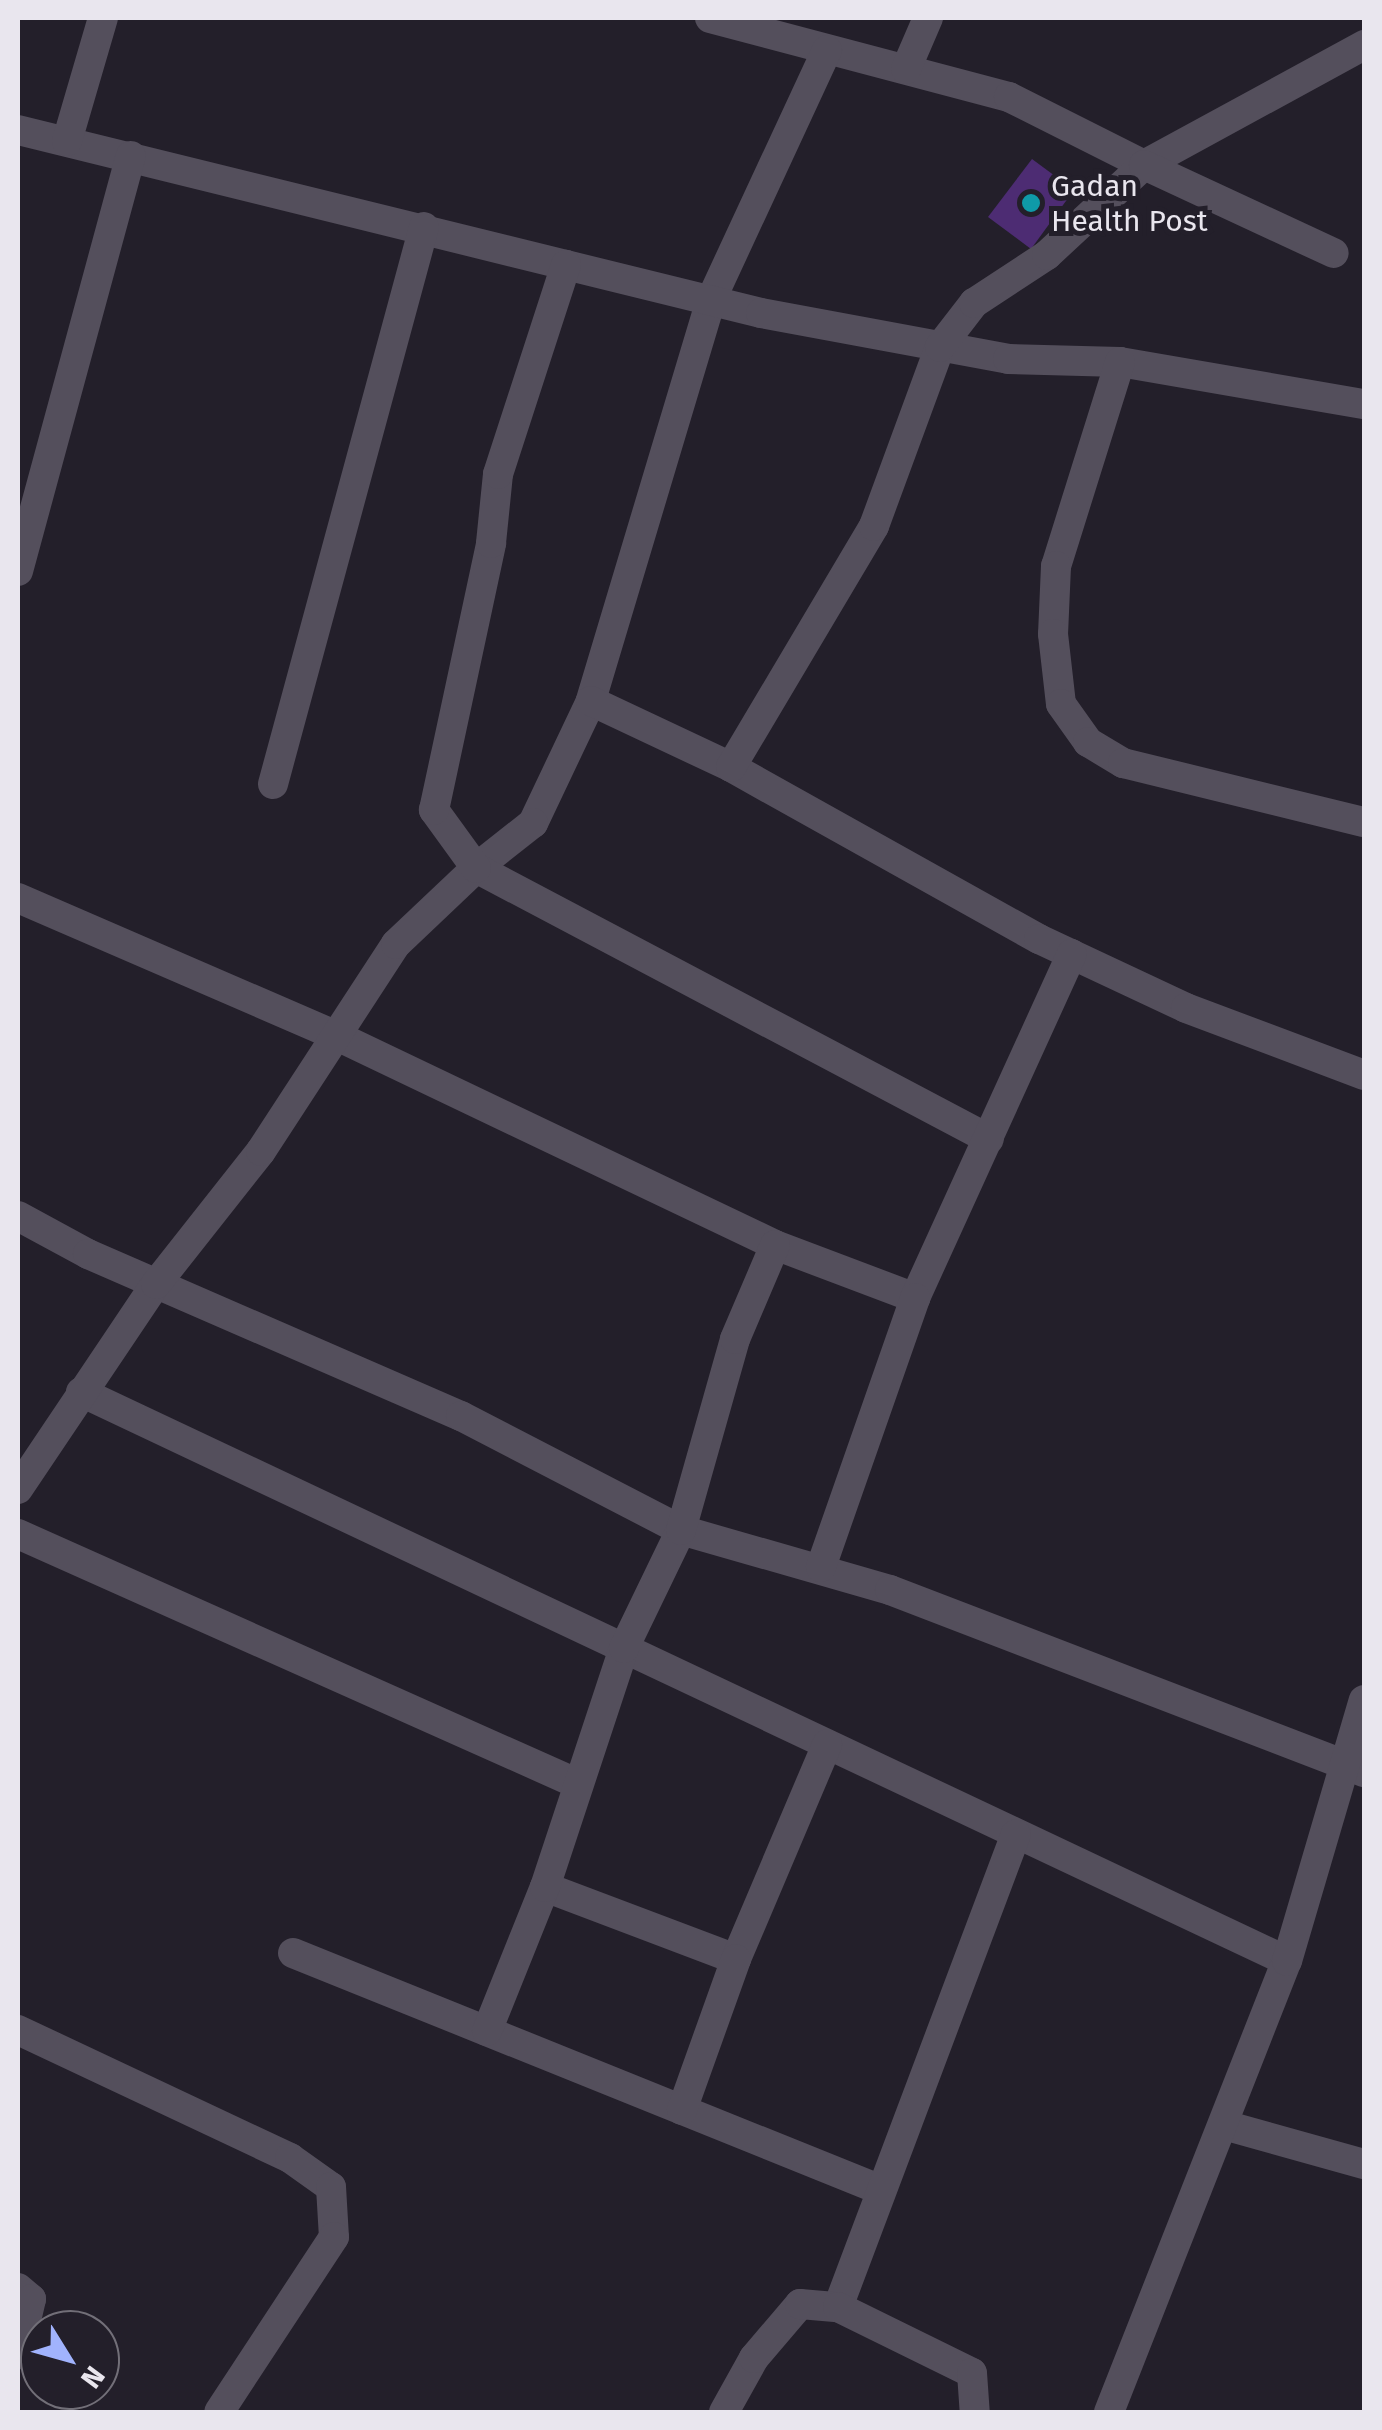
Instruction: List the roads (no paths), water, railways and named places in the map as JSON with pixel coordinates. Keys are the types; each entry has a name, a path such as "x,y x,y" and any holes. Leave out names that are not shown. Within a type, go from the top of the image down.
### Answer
{"street":[{"path":"67,141 103,18"},
{"path":"710,18 1008,97 1334,254"},
{"path":"906,69 928,18"},
{"path":"731,767 874,526 940,347 974,303 1047,255 1144,165 1364,44"},
{"path":"18,1489 156,1284 261,1151 396,944 476,868 534,822 591,701 711,300 827,50"},
{"path":"18,130 711,300 940,347 1008,359 1120,362 1364,404"},
{"path":"18,571 132,156"},
{"path":"273,784 424,227"},
{"path":"566,265 498,474 492,543 434,810 476,868 989,1139"},
{"path":"1120,362 1056,566 1052,634 1060,704 1088,742 1123,763 1364,822"},
{"path":"591,701 731,767 942,888 1072,954 1186,1008 1364,1075"},
{"path":"18,898 338,1036 775,1244 914,1298"},
{"path":"821,1566 914,1298 1072,954"},
{"path":"18,1216 156,1284 461,1416 680,1530 821,1566 1354,1767"},
{"path":"487,2031 546,1887 576,1783 624,1648 680,1530 736,1339 775,1244"},
{"path":"81,1392 1288,1961"},
{"path":"18,1534 576,1783"},
{"path":"1109,2412 1288,1961 1354,1767 1364,1700"},
{"path":"682,2110 736,1959 828,1744"},
{"path":"838,2308 1016,1834"},
{"path":"546,1887 736,1959"},
{"path":"294,1953 881,2190"},
{"path":"18,2030 290,2158 331,2187 334,2237 219,2412"},
{"path":"1224,2125 1364,2164"},
{"path":"18,2288 31,2299 18,2356"},
{"path":"724,2412 754,2358 800,2304 838,2308 972,2373 976,2412"}],"place":[{"name":"Gadan Health Post","path":"1031,203"}]}
